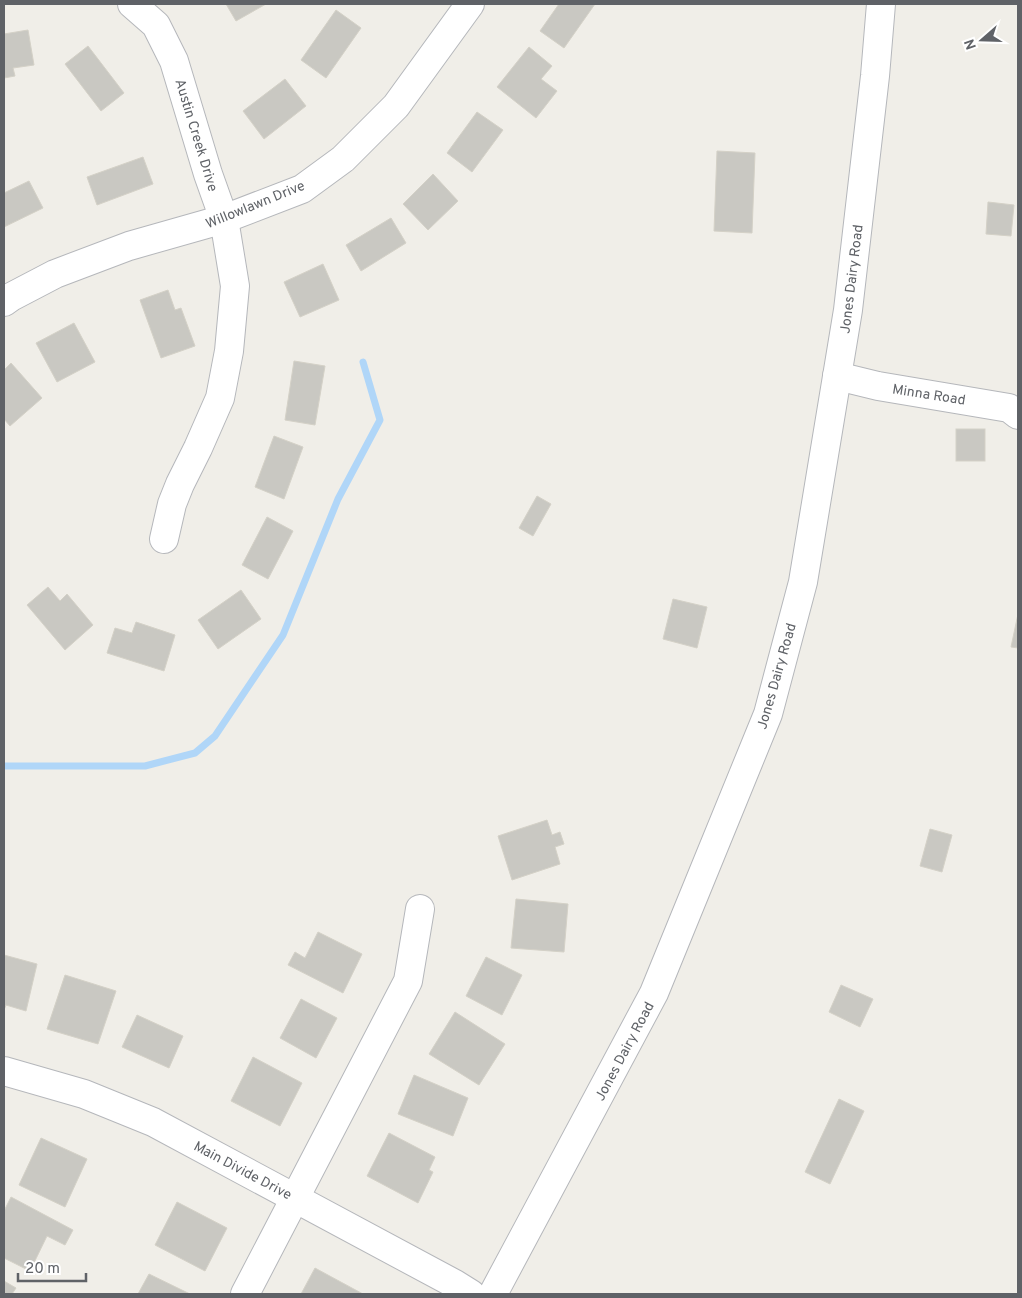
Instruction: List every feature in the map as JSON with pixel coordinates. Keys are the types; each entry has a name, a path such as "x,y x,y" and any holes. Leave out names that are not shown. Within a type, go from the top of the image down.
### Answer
{"street":[{"name":"Austin Creek Drive","path":"132,4 156,25 174,61 224,220 235,286 228,352 220,398 172,504 164,539"},
{"name":"Willowlawn Drive","path":"4,302 55,274 129,246 224,220 302,189 343,159 396,106 470,4"},
{"name":"Jones Dairy Road","path":"493,1294 654,993 768,714 803,582 848,310 881,4"},
{"name":"Minna Road","path":"837,376 878,386 1009,408 1018,415"},
{"path":"246,1294 408,981 420,909"},
{"name":"Main Divide Drive","path":"6,1078 84,1094 153,1122 471,1294"}],"building":[{"path":"226,4 266,4 236,21"},
{"path":"559,4 595,4 564,48 540,31"},
{"path":"336,10 361,28 326,78 301,60"},
{"path":"28,30 34,65 13,68 15,76 4,78 4,34"},
{"path":"88,46 124,93 101,111 65,64"},
{"path":"529,47 552,66 541,79 557,91 536,118 497,87"},
{"path":"285,79 306,106 264,139 243,111"},
{"path":"477,112 503,130 472,172 447,153"},
{"path":"717,151 755,153 752,233 714,231"},
{"path":"143,157 153,184 97,205 87,177"},
{"path":"433,174 458,201 428,230 403,204"},
{"path":"29,181 43,208 4,227 4,193"},
{"path":"988,202 1014,205 1011,236 986,234"},
{"path":"391,218 406,243 361,271 346,245"},
{"path":"323,264 339,300 300,317 284,282"},
{"path":"168,290 175,310 181,308 195,346 161,358 140,300"},
{"path":"74,323 95,362 57,382 36,343"},
{"path":"294,361 325,366 315,425 285,420"},
{"path":"11,363 42,398 10,426 4,419 4,370"},
{"path":"956,429 985,429 985,461 956,461"},
{"path":"274,436 303,447 284,499 255,487"},
{"path":"537,496 551,504 533,536 519,528"},
{"path":"267,517 293,531 268,579 242,565"},
{"path":"48,587 60,601 67,594 93,625 65,650 27,605"},
{"path":"241,590 261,619 218,649 198,620"},
{"path":"673,599 707,607 697,648 663,639"},
{"path":"1018,614 1018,648 1011,647"},
{"path":"136,622 175,635 164,671 107,653 115,628 132,633"},
{"path":"547,820 552,835 560,832 564,844 555,847 560,864 512,880 498,836"},
{"path":"930,829 952,835 942,872 920,866"},
{"path":"516,899 568,904 564,952 511,948"},
{"path":"318,932 362,954 343,993 288,965 295,952 305,958"},
{"path":"4,955 37,964 26,1011 6,1005 4,1010"},
{"path":"486,957 522,975 502,1015 466,996"},
{"path":"65,975 116,991 98,1044 47,1029"},
{"path":"841,985 873,999 860,1027 829,1012"},
{"path":"301,999 337,1018 316,1058 280,1038"},
{"path":"455,1012 505,1044 479,1085 429,1054"},
{"path":"137,1015 183,1036 169,1068 122,1047"},
{"path":"253,1057 302,1083 280,1126 231,1101"},
{"path":"414,1075 468,1098 453,1136 398,1114"},
{"path":"839,1099 864,1111 830,1184 805,1172"},
{"path":"389,1133 435,1157 429,1170 433,1172 418,1203 367,1176"},
{"path":"41,1138 87,1159 65,1207 19,1185"},
{"path":"11,1197 73,1230 65,1245 47,1236 30,1271 4,1258 4,1211"},
{"path":"177,1202 227,1228 205,1271 155,1245"},
{"path":"315,1268 363,1294 301,1294"},
{"path":"149,1274 190,1294 138,1294"},
{"path":"4,1281 16,1288 12,1294 4,1294"}],"waterway":[{"path":"4,766 145,766 195,753 215,736 283,635 338,499 380,420 363,362"}]}
